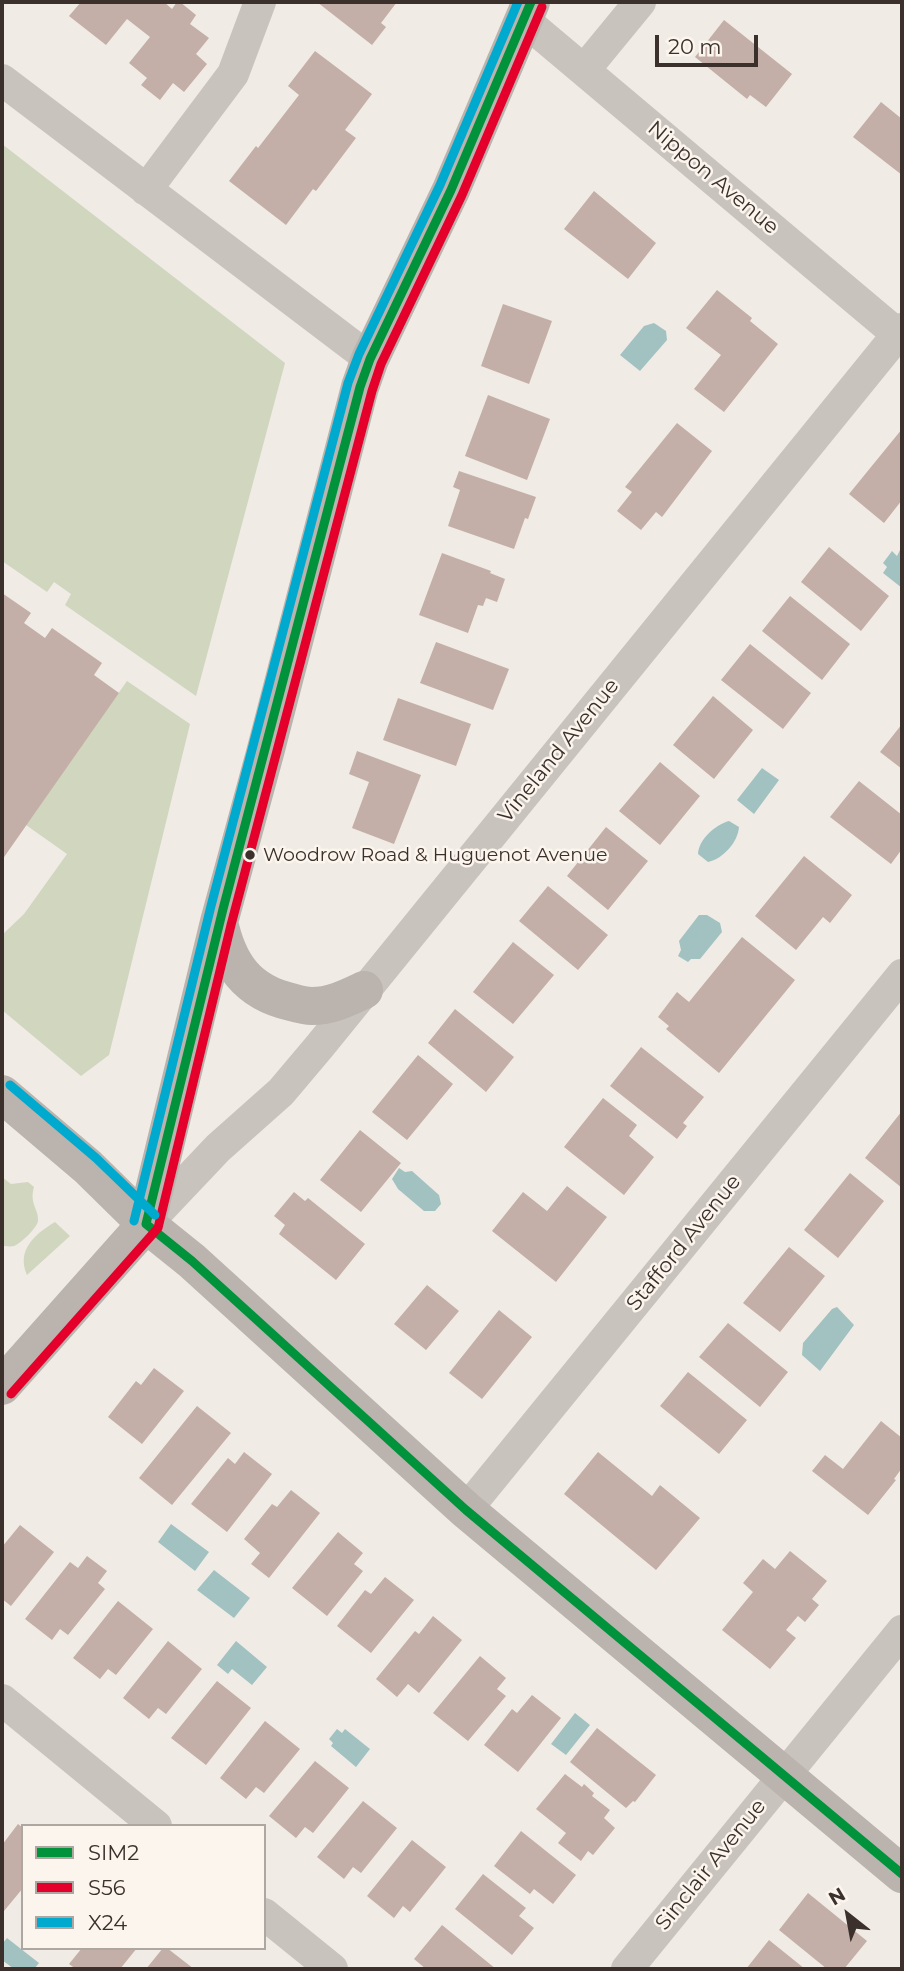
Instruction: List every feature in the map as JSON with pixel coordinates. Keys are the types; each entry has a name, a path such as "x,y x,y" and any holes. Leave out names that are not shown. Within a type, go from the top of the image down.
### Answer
{"street":[{"path":"146,190 233,74 260,2"},
{"path":"585,69 640,2"},
{"path":"2,1386 146,1224 219,922 357,400 370,359 451,190 527,11"},
{"name":"Nippon Avenue","path":"527,11 585,69 901,334"},
{"path":"2,80 370,359"},
{"name":"Vineland Avenue","path":"146,1224 218,1148 281,1092 901,334"},
{"path":"219,922 224,946 235,966 255,987 274,998 310,1006 338,1002 364,990"},
{"name":"Stafford Avenue","path":"466,1510 902,975"},
{"path":"2,1094 88,1167 146,1224 191,1261 466,1510 902,1874"},
{"name":"Sinclair Avenue","path":"626,1969 902,1631"},
{"path":"2,1700 154,1824"},
{"path":"266,1916 332,1969"}],"green space":[{"path":"2,144 285,363 196,696 65,605 71,594 54,582 47,592 2,561"},
{"path":"127,681 190,724 109,1055 81,1076 2,1010 2,935 24,914 67,854 26,825"},
{"path":"2,1177 11,1184 28,1182 34,1187 37,1224 24,1239 12,1246 2,1246"},
{"path":"55,1222 70,1236 27,1275 24,1258 29,1244 34,1237"}],"water":[{"path":"654,323 666,331 667,340 640,371 620,355 644,326"},
{"path":"900,550 902,588 883,573 887,567 883,563 892,551 897,556"},
{"path":"762,768 779,780 754,814 737,800"},
{"path":"729,821 739,827 733,844 724,854 708,862 698,854 701,843 713,829"},
{"path":"699,915 707,915 720,923 722,932 700,959 691,959 688,962 678,956 681,950 679,941"},
{"path":"399,1168 405,1172 412,1171 439,1195 441,1204 435,1211 424,1211 398,1189 392,1179"},
{"path":"837,1307 854,1325 820,1371 802,1355 803,1343 832,1309"},
{"path":"171,1524 209,1552 195,1571 158,1542"},
{"path":"214,1570 250,1598 234,1618 197,1590"},
{"path":"236,1641 267,1667 252,1685 232,1669 228,1674 217,1665"},
{"path":"575,1713 590,1725 566,1755 551,1744"},
{"path":"337,1729 342,1733 345,1729 370,1749 356,1767 331,1746 333,1743 329,1739"},
{"path":"7,1938 39,1963 34,1969 14,1969 2,1960 2,1944"}],"building":[{"path":"81,2 164,2 172,9 180,2 196,15 190,24 209,38 196,54 207,64 184,92 173,83 160,100 141,85 147,78 129,63 150,37 127,19 106,45 69,16"},
{"path":"317,2 397,2 381,23 386,27 372,45"},
{"path":"724,20 792,74 766,107 750,95 747,99 695,57"},
{"path":"315,51 372,94 345,130 356,138 286,225 229,181 299,95 288,86"},
{"path":"881,102 902,119 902,175 853,137"},
{"path":"594,191 656,243 628,279 564,229"},
{"path":"717,290 752,318 750,321 778,344 724,412 694,389 721,355 686,328"},
{"path":"503,304 552,321 529,384 481,366"},
{"path":"488,395 550,419 527,480 465,456"},
{"path":"677,423 712,451 662,517 656,512 641,530 617,511 632,492 625,487"},
{"path":"902,429 902,500 884,523 849,494"},
{"path":"459,471 536,497 514,549 448,526 460,490 453,487"},
{"path":"829,547 889,596 861,631 801,582"},
{"path":"442,553 505,579 497,602 486,598 483,606 478,605 468,633 419,615"},
{"path":"2,593 31,613 24,623 45,638 52,628 102,663 94,675 119,693 2,860"},
{"path":"790,596 850,644 822,680 762,631"},
{"path":"436,642 509,669 493,710 420,683"},
{"path":"750,644 811,693 783,729 721,680"},
{"path":"713,696 753,730 714,779 673,745"},
{"path":"398,698 471,724 456,766 383,740"},
{"path":"902,724 902,769 880,752"},
{"path":"357,751 421,775 394,844 352,828 369,782 349,774"},
{"path":"660,762 700,796 660,845 619,811"},
{"path":"859,781 902,815 902,849 891,864 830,817"},
{"path":"606,827 648,861 608,910 567,876"},
{"path":"804,856 852,895 830,923 823,917 796,950 755,916"},
{"path":"548,886 608,935 578,970 519,921"},
{"path":"742,937 795,980 719,1073 666,1029 669,1026 658,1017 677,992 689,1002"},
{"path":"513,942 554,975 513,1024 473,992"},
{"path":"455,1009 514,1057 486,1092 428,1043"},
{"path":"641,1047 704,1097 683,1123 687,1126 677,1139 610,1086"},
{"path":"418,1055 453,1084 407,1140 372,1112"},
{"path":"603,1098 637,1125 629,1136 654,1157 624,1195 564,1147"},
{"path":"902,1111 902,1188 865,1158"},
{"path":"360,1130 401,1163 361,1212 320,1180"},
{"path":"850,1173 884,1201 838,1258 804,1230"},
{"path":"567,1186 607,1217 556,1282 492,1231 523,1192 547,1211"},
{"path":"294,1192 305,1201 308,1198 365,1244 336,1280 279,1234 285,1225 274,1216"},
{"path":"789,1247 825,1276 780,1332 743,1303"},
{"path":"427,1285 459,1311 426,1350 394,1324"},
{"path":"499,1310 532,1337 482,1399 449,1373"},
{"path":"728,1323 788,1372 760,1407 699,1357"},
{"path":"154,1368 184,1391 142,1444 108,1417 136,1381 141,1385"},
{"path":"688,1372 747,1420 719,1454 660,1406"},
{"path":"197,1406 231,1433 172,1505 139,1478"},
{"path":"881,1421 902,1438 902,1468 894,1479 896,1480 868,1515 812,1471 825,1455 843,1469"},
{"path":"244,1452 272,1474 227,1532 191,1504 228,1458 235,1464"},
{"path":"598,1452 652,1496 660,1485 700,1518 656,1570 564,1494"},
{"path":"291,1490 320,1513 269,1578 251,1564 260,1553 244,1539 272,1504 277,1507"},
{"path":"20,1525 54,1552 11,1606 2,1599 2,1547"},
{"path":"338,1532 363,1553 354,1564 363,1571 327,1616 292,1588"},
{"path":"790,1551 827,1581 812,1599 819,1605 805,1622 798,1616 786,1630 796,1638 770,1669 722,1630 753,1592 743,1583 763,1559 775,1569"},
{"path":"87,1556 107,1571 98,1583 105,1589 68,1635 60,1629 52,1640 25,1619 70,1562 78,1568"},
{"path":"385,1577 414,1600 371,1653 337,1626 365,1590 371,1594"},
{"path":"118,1601 153,1629 116,1675 108,1669 100,1679 73,1658"},
{"path":"433,1616 462,1640 419,1693 408,1684 397,1697 376,1679 415,1631 419,1634"},
{"path":"168,1641 202,1669 166,1714 158,1708 149,1719 123,1698"},
{"path":"480,1656 506,1678 497,1689 506,1696 468,1741 433,1713"},
{"path":"217,1681 251,1708 206,1765 171,1738"},
{"path":"532,1695 561,1718 518,1772 484,1745 512,1709 517,1713"},
{"path":"265,1721 300,1749 264,1793 256,1787 246,1799 220,1778"},
{"path":"597,1728 656,1775 635,1802 626,1808 570,1762"},
{"path":"315,1761 349,1788 313,1833 305,1827 296,1838 269,1816"},
{"path":"565,1774 582,1787 584,1784 594,1793 592,1796 610,1810 604,1818 615,1828 593,1855 588,1851 581,1861 558,1843 566,1833 536,1809"},
{"path":"363,1801 397,1828 361,1873 353,1867 344,1879 317,1857"},
{"path":"18,1824 21,1826 21,1890 4,1911 2,1910 2,1845"},
{"path":"521,1831 576,1875 553,1904 534,1889 530,1894 494,1866"},
{"path":"412,1840 446,1867 410,1912 403,1906 394,1918 367,1896"},
{"path":"483,1874 526,1908 519,1916 534,1928 512,1955 455,1909"},
{"path":"808,1893 867,1941 844,1969 827,1969 779,1930"},
{"path":"442,1925 496,1969 426,1969 414,1959"},
{"path":"769,1940 805,1969 746,1969"},
{"path":"80,1950 135,1950 120,1969 76,1969 69,1964"},
{"path":"161,1950 170,1950 194,1969 146,1969"}],"transit line":[{"name":"X24","path":"134,1221 211,906 348,383 359,354 440,185 518,2"},
{"name":"SIM2","path":"146,1224 223,909 360,387 370,359 451,190 531,2"},
{"name":"S56","path":"11,1394 158,1228 231,925 372,391 381,364 462,195 542,7"},
{"name":"X24","path":"10,1085 96,1158 155,1215"},
{"name":"SIM2","path":"146,1224 192,1261 466,1510 902,1874"}],"place":[{"name":"Woodrow Road & Huguenot Avenue","path":"250,855"}]}
